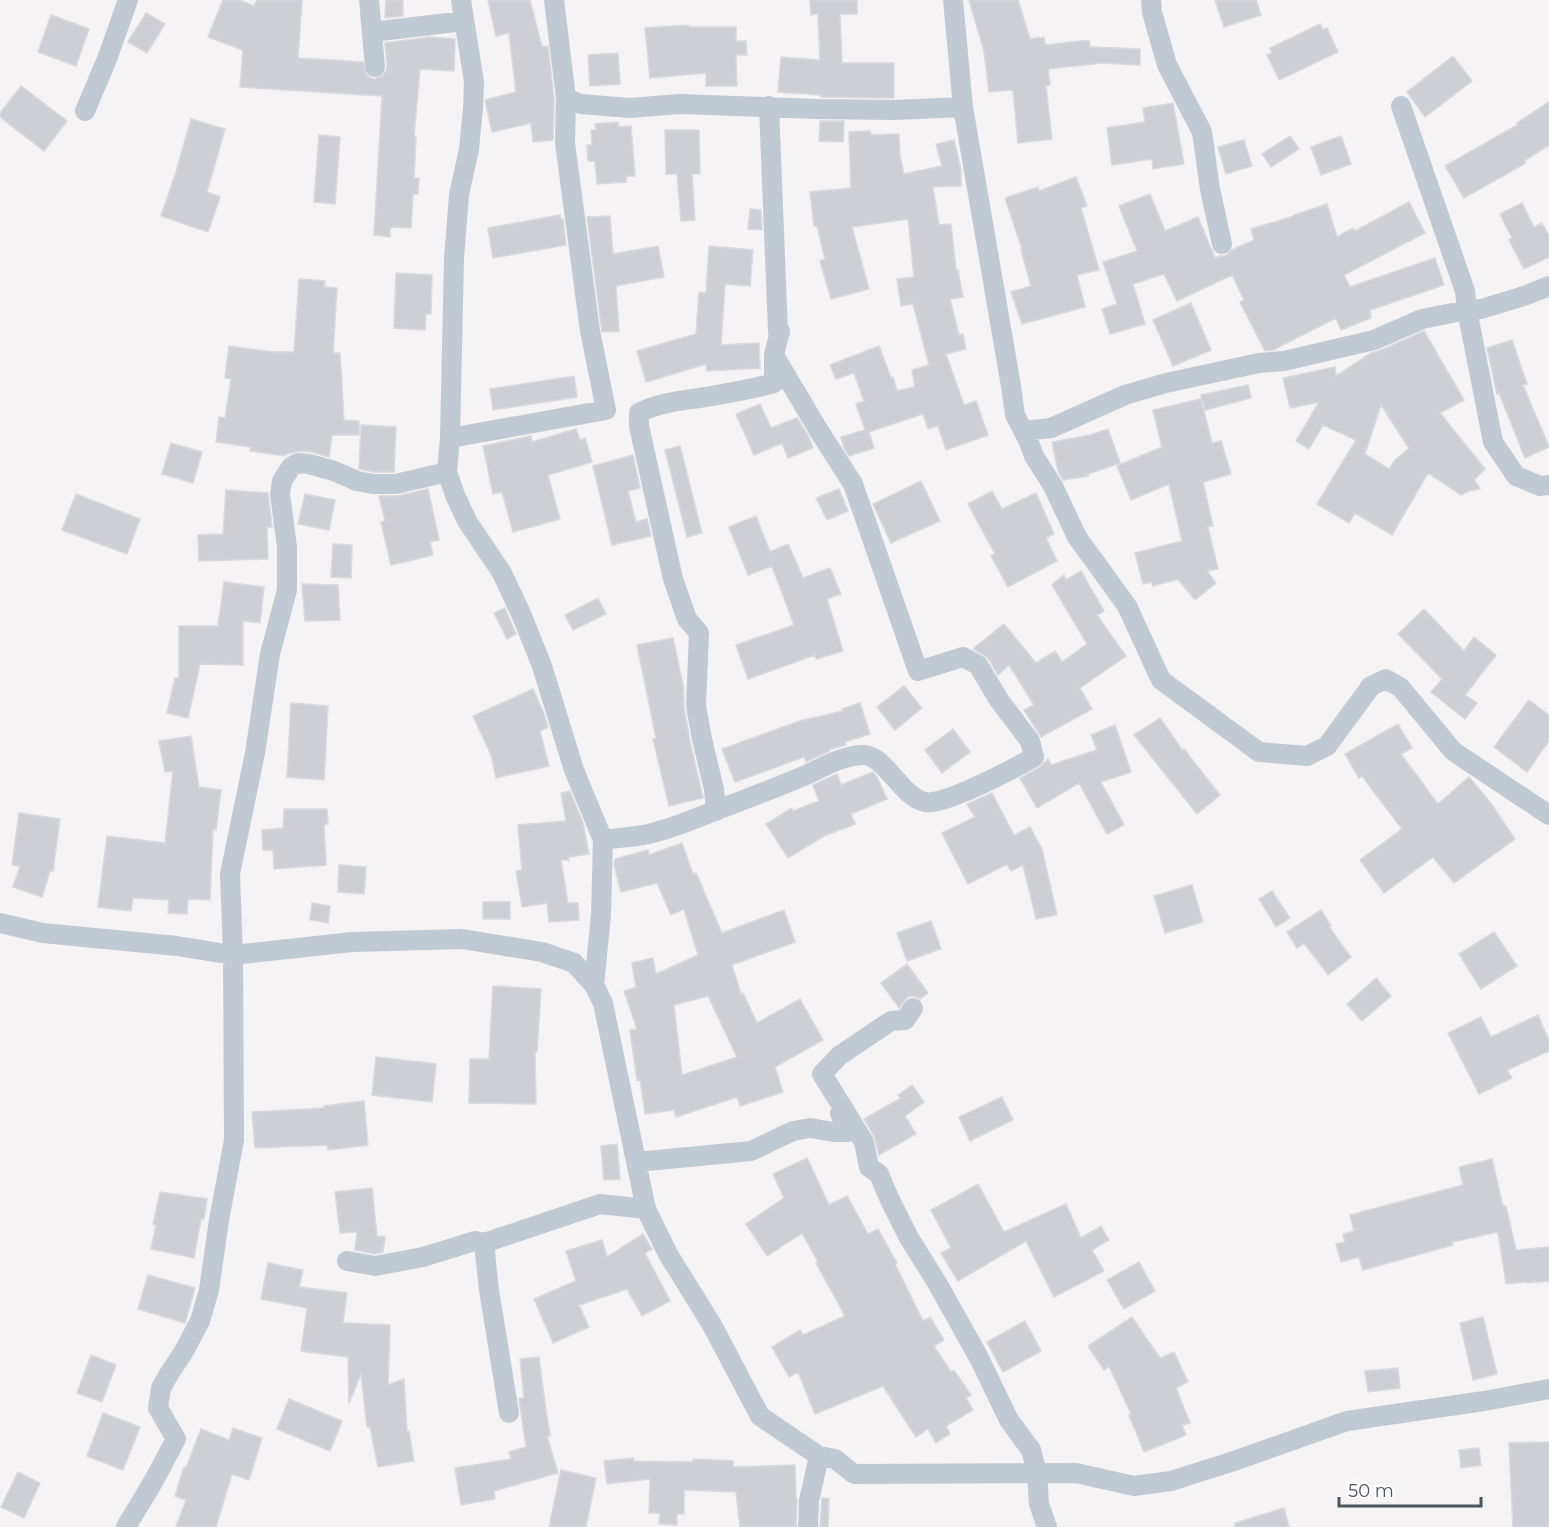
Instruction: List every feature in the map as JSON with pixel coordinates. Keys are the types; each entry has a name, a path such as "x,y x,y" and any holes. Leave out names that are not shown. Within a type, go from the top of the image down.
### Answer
{"street":[{"path":"85,111 128,0"},
{"path":"369,0 375,67"},
{"path":"461,0 474,82 469,149 459,195 454,258 450,438 447,472 467,521 502,573 522,616 542,666 574,770 603,840 601,915 594,985"},
{"path":"450,438 606,410 590,331 565,143 566,98 554,0"},
{"path":"953,0 963,107 1015,415 1077,537 1127,606 1161,680 1259,752 1307,756 1327,746 1371,686 1386,680 1401,688 1453,751 1549,815"},
{"path":"1151,0 1152,12 1167,65 1202,132 1210,189 1222,244"},
{"path":"372,32 464,21"},
{"path":"566,98 581,104 630,108 679,104 894,110 963,107"},
{"path":"716,811 714,789 696,706 699,633 687,619 673,579 639,426 639,413 667,404 752,390 774,383 774,355 780,331 778,332 769,106"},
{"path":"1401,106 1465,291 1493,442 1516,476 1540,486 1549,485"},
{"path":"1023,431 1051,428 1125,395 1166,383 1259,363 1284,361 1374,340 1422,319 1480,309 1549,286"},
{"path":"603,840 646,835 693,820 849,756 873,756 907,791 923,802 933,803 1006,773 1034,757 1030,741 999,700 978,665 963,657 918,671 853,484 774,355"},
{"path":"1034,456 1051,428"},
{"path":"126,1527 176,1439 158,1408 161,1388 200,1321 209,1290 234,1140 230,874 255,753 270,654 287,590 287,547 279,494 282,481 291,467 298,463 334,471 357,481 373,484 396,484 447,472"},
{"path":"0,923 43,933 177,946 233,955 352,942 462,939 542,952 574,963 594,985 603,1003 646,1209 668,1254 712,1325 760,1416 819,1455 835,1459 854,1474 1076,1473 1134,1486 1171,1481 1347,1420 1484,1401 1549,1389"},
{"path":"822,1074 839,1056 891,1021 905,1020 913,1008"},
{"path":"637,1162 751,1152 793,1131 810,1128 834,1132 848,1131 822,1074"},
{"path":"822,1074 864,1142 869,1167 879,1174 909,1238 978,1356 1009,1419 1031,1450 1037,1473 1039,1504 1047,1527"},
{"path":"347,1261 375,1266 423,1257 474,1241 484,1243 600,1204 646,1209"},
{"path":"484,1243 508,1413"},
{"path":"808,1527 809,1501 819,1455"}],"building":[{"path":"223,0 239,0 254,6 257,0 302,0 298,58 363,62 366,74 375,79 386,71 385,43 430,37 455,39 454,71 420,69 414,136 416,137 414,178 419,178 418,194 413,194 411,228 390,227 390,237 374,235 382,96 240,87 243,50 208,37"},
{"path":"386,0 403,0 403,16 385,18"},
{"path":"488,0 530,0 542,47 548,46 554,99 553,140 533,142 531,123 492,132 485,100 516,92 509,33 496,36"},
{"path":"810,0 857,0 857,14 840,14 842,63 894,63 894,98 821,97 821,95 778,92 781,57 820,60 818,14 811,15"},
{"path":"969,0 1018,0 1030,39 1044,37 1045,45 1089,40 1090,47 1140,49 1140,65 1102,63 1048,69 1050,85 1046,86 1052,139 1018,143 1013,90 989,92 984,51"},
{"path":"1215,0 1256,0 1261,15 1224,27"},
{"path":"146,13 165,24 147,53 128,42"},
{"path":"51,15 89,29 76,66 38,52"},
{"path":"1320,24 1323,30 1327,28 1338,52 1279,80 1267,55 1272,53 1270,48"},
{"path":"688,25 688,27 736,27 736,41 746,41 747,55 736,55 737,86 706,86 706,73 650,78 645,28"},
{"path":"618,53 620,84 590,86 588,55"},
{"path":"1453,56 1472,81 1425,117 1407,92"},
{"path":"21,86 67,121 44,151 0,117 0,113"},
{"path":"1549,102 1549,145 1524,161 1526,163 1464,198 1445,166 1519,124 1517,123"},
{"path":"1173,103 1184,164 1153,169 1152,159 1112,165 1107,128 1145,122 1143,108"},
{"path":"191,119 225,129 207,192 220,197 208,232 161,216"},
{"path":"820,121 844,121 843,142 819,141"},
{"path":"618,122 619,127 631,126 635,176 626,176 626,182 597,184 595,161 588,161 587,145 592,145 591,130 596,130 595,124"},
{"path":"665,130 699,130 700,174 692,174 695,220 681,221 677,174 666,174"},
{"path":"870,131 871,135 899,134 904,174 942,166 936,144 954,140 961,170 961,186 933,187 939,225 951,224 956,270 958,270 963,297 950,299 959,335 963,334 966,349 946,354 964,405 976,401 988,435 946,450 938,426 928,429 923,414 869,432 874,448 849,456 841,437 865,430 856,404 864,401 854,373 836,379 830,365 879,346 897,391 915,387 912,370 929,365 913,304 901,306 897,279 914,277 908,219 852,227 869,289 831,299 820,261 825,259 817,226 814,226 810,192 851,188 849,132"},
{"path":"319,135 340,137 335,204 314,202"},
{"path":"1290,136 1299,149 1271,167 1262,154"},
{"path":"1341,136 1351,164 1321,175 1311,147"},
{"path":"1244,140 1252,166 1226,174 1218,147"},
{"path":"1076,177 1087,206 1081,208 1099,270 1077,275 1085,307 1022,324 1011,292 1031,286 1022,249 1005,198 1038,187 1039,191"},
{"path":"1150,194 1165,231 1198,217 1215,258 1225,256 1232,250 1254,240 1251,229 1327,204 1337,237 1353,228 1355,231 1409,202 1425,233 1344,275 1350,287 1435,258 1444,285 1370,310 1371,318 1341,330 1336,318 1273,350 1265,351 1240,302 1244,300 1232,275 1177,301 1164,274 1133,284 1145,324 1110,334 1102,309 1117,304 1103,262 1137,251 1119,206"},
{"path":"1522,203 1534,227 1542,223 1549,236 1549,257 1524,269 1509,240 1512,238 1500,214"},
{"path":"750,209 761,210 762,230 748,229"},
{"path":"560,215 560,219 563,219 566,245 493,258 488,228"},
{"path":"610,216 613,254 658,246 664,277 616,286 619,331 602,332 587,217"},
{"path":"709,246 753,250 750,286 725,284 721,345 759,343 760,368 707,371 706,364 646,382 637,351 696,334 699,292 706,293"},
{"path":"396,273 432,275 431,314 426,314 425,330 394,328"},
{"path":"299,279 325,281 324,287 337,288 333,353 340,353 344,420 359,421 359,435 332,435 329,457 299,451 285,456 250,451 251,447 216,442 219,417 225,418 231,379 225,378 229,346 273,352 294,352"},
{"path":"1191,303 1211,350 1173,366 1153,320"},
{"path":"1424,331 1464,400 1440,413 1485,469 1474,480 1480,489 1461,495 1428,473 1392,535 1355,513 1349,523 1317,504 1356,440 1323,425 1309,449 1296,441 1319,402 1290,408 1283,378 1335,367 1336,376 1371,353","holes":["1381,405 1409,448 1395,460 1389,469 1365,454"]},
{"path":"1512,340 1527,384 1523,385 1549,447 1525,458 1499,393 1497,394 1487,348"},
{"path":"574,376 577,397 493,410 490,389"},
{"path":"1248,385 1251,398 1205,410 1201,395"},
{"path":"1201,399 1212,443 1221,441 1231,474 1203,482 1213,526 1208,527 1218,569 1207,571 1216,583 1195,600 1178,579 1153,586 1151,582 1143,584 1135,553 1182,541 1169,484 1131,500 1117,466 1162,447 1153,410"},
{"path":"760,404 771,428 797,418 813,448 788,458 782,443 754,455 736,414"},
{"path":"361,425 396,427 394,472 359,469"},
{"path":"576,429 580,440 585,438 592,462 548,475 560,519 513,532 502,492 493,494 483,446 531,436 532,442"},
{"path":"1108,429 1120,463 1088,474 1088,476 1063,480 1058,471 1052,442"},
{"path":"171,443 202,452 193,483 162,474"},
{"path":"680,446 702,533 687,537 665,450"},
{"path":"633,455 640,488 628,491 636,522 647,519 651,536 612,545 593,466"},
{"path":"921,481 940,521 891,543 873,504"},
{"path":"428,489 439,540 430,542 433,555 391,565 381,522 385,521 379,496 398,496"},
{"path":"839,489 848,511 827,520 816,498"},
{"path":"226,490 268,493 272,527 267,527 268,559 199,561 198,535 223,534"},
{"path":"992,491 1002,509 1036,493 1054,534 1046,538 1057,561 1008,587 991,556 995,554 968,504"},
{"path":"76,494 140,519 127,554 62,530"},
{"path":"305,494 335,500 329,530 298,524"},
{"path":"756,516 770,552 788,544 803,578 830,568 841,594 827,599 843,651 816,659 815,655 748,679 736,645 794,625 772,566 748,575 729,527"},
{"path":"333,544 352,545 351,578 331,577"},
{"path":"1081,571 1104,611 1097,615 1126,656 1080,688 1092,709 1041,737 1024,710 1034,705 1009,665 998,675 988,658 973,649 1004,624 1036,663 1055,651 1062,662 1087,644 1052,585 1064,575 1066,580"},
{"path":"224,582 264,587 260,623 243,621 243,665 200,664 188,718 167,713 175,678 179,679 179,626 218,626"},
{"path":"302,584 338,585 340,620 305,621"},
{"path":"598,598 606,614 573,630 565,615"},
{"path":"505,608 516,634 507,639 494,613"},
{"path":"1424,609 1464,651 1474,637 1496,655 1465,695 1477,703 1465,719 1431,692 1442,679 1398,634"},
{"path":"673,638 684,690 684,708 690,741 703,798 669,806 653,739 656,738 637,645"},
{"path":"904,686 922,708 895,730 877,707"},
{"path":"533,689 548,727 540,731 549,766 496,778 491,755 473,716"},
{"path":"1529,700 1549,715 1549,741 1527,772 1494,747"},
{"path":"291,703 328,706 324,780 287,777"},
{"path":"860,703 870,734 845,742 846,745 830,749 806,762 804,757 735,782 722,749 800,721 843,711 842,709"},
{"path":"1160,718 1182,750 1184,749 1220,795 1197,814 1134,735"},
{"path":"1398,724 1412,748 1401,754 1438,804 1469,777 1490,802 1515,839 1454,883 1433,857 1384,893 1360,860 1402,829 1362,776 1359,778 1345,754"},
{"path":"1115,725 1131,772 1101,782 1124,825 1107,834 1079,783 1037,808 1020,778 1040,767 1048,759 1051,765 1097,750 1091,735"},
{"path":"953,729 970,752 942,773 925,750"},
{"path":"191,736 199,787 221,790 216,830 213,829 210,900 188,899 187,914 168,913 169,900 133,898 131,911 98,907 107,836 165,843 173,771 165,772 159,741"},
{"path":"873,772 887,799 851,814 855,824 824,836 788,858 766,824 792,808 793,811 819,801 813,785 837,774 841,785"},
{"path":"570,791 583,823 589,854 561,860 568,903 578,903 579,920 549,922 547,903 522,907 516,871 522,870 518,825 566,821 561,793"},
{"path":"992,793 1014,835 1030,827 1042,849 1057,915 1036,919 1023,865 1011,871 1007,864 968,884 942,833 975,817 967,804"},
{"path":"284,809 327,809 328,824 324,824 326,865 274,869 273,850 263,850 262,830 283,828"},
{"path":"19,813 60,819 53,871 50,871 42,897 13,887 20,866 12,865"},
{"path":"682,843 693,874 696,873 722,933 784,910 795,942 732,965 741,994 743,993 757,1023 800,999 823,1040 775,1067 783,1092 740,1106 737,1097 676,1117 674,1110 645,1114 640,1079 637,1080 630,1030 637,1029 624,991 636,987 632,963 653,958 656,974 698,955 684,909 671,915 657,883 621,892 614,865 615,859 648,850 649,855","holes":["708,996 737,1057 682,1075 674,1005"]},
{"path":"339,865 366,867 364,894 338,892"},
{"path":"1192,885 1203,922 1165,933 1154,896"},
{"path":"1272,891 1290,918 1276,927 1259,899"},
{"path":"483,902 510,902 510,919 483,919"},
{"path":"312,903 330,906 328,923 310,920"},
{"path":"1321,910 1331,926 1329,927 1351,957 1328,975 1304,943 1297,948 1287,932"},
{"path":"931,921 941,949 907,961 897,933"},
{"path":"1494,932 1517,966 1481,989 1459,954"},
{"path":"907,964 928,993 920,999 914,996 908,997 899,1008 881,983"},
{"path":"1376,978 1391,996 1362,1021 1347,1004"},
{"path":"493,986 541,989 537,1052 535,1052 536,1104 469,1103 470,1059 489,1059"},
{"path":"1538,1015 1549,1041 1549,1051 1507,1070 1512,1078 1479,1094 1448,1033 1481,1017 1491,1037"},
{"path":"376,1057 436,1064 432,1102 372,1095"},
{"path":"912,1085 924,1102 905,1116 916,1134 879,1155 874,1136 864,1119 901,1098 898,1095"},
{"path":"1002,1097 1013,1120 970,1141 959,1117"},
{"path":"364,1101 368,1145 328,1150 328,1145 255,1148 252,1112 324,1108 324,1106"},
{"path":"617,1144 620,1179 604,1180 601,1146"},
{"path":"807,1158 829,1205 847,1196 868,1234 878,1229 897,1263 895,1264 923,1321 930,1317 944,1340 934,1346 951,1372 954,1370 971,1395 966,1398 973,1410 946,1426 950,1434 936,1443 928,1429 916,1437 883,1386 815,1414 798,1372 789,1377 772,1347 800,1330 803,1335 845,1316 802,1233 767,1256 746,1224 784,1198 773,1174"},
{"path":"1492,1159 1516,1250 1549,1247 1549,1281 1506,1284 1498,1232 1452,1242 1453,1245 1363,1270 1359,1257 1341,1262 1336,1244 1345,1242 1343,1234 1354,1231 1350,1215 1463,1185 1459,1167"},
{"path":"978,1184 1004,1232 1066,1204 1081,1238 1101,1226 1109,1240 1092,1250 1104,1271 1054,1297 1026,1241 958,1281 941,1253 951,1248 931,1210"},
{"path":"372,1188 377,1236 385,1237 383,1252 375,1254 355,1250 357,1232 340,1233 335,1192"},
{"path":"160,1192 207,1199 194,1258 151,1249 156,1225 153,1224"},
{"path":"643,1234 652,1249 645,1253 670,1301 642,1316 627,1289 579,1305 589,1327 553,1343 534,1299 576,1281 566,1251 602,1240 607,1257"},
{"path":"1139,1262 1155,1291 1124,1309 1107,1280"},
{"path":"268,1263 303,1270 299,1287 347,1293 343,1323 390,1325 388,1385 404,1379 407,1432 409,1431 414,1461 378,1467 370,1427 367,1427 361,1374 349,1403 348,1357 301,1351 307,1308 261,1299"},
{"path":"148,1275 195,1288 185,1323 138,1309"},
{"path":"1132,1317 1160,1358 1174,1352 1188,1382 1176,1388 1190,1423 1182,1425 1186,1435 1144,1452 1129,1415 1131,1414 1109,1366 1104,1370 1088,1346"},
{"path":"1483,1317 1497,1374 1473,1380 1460,1323"},
{"path":"1025,1321 1041,1351 1003,1372 987,1342"},
{"path":"91,1355 116,1365 102,1402 77,1393"},
{"path":"539,1357 550,1436 547,1436 558,1473 494,1491 495,1499 461,1505 455,1468 511,1459 509,1452 526,1447 519,1399 524,1398 520,1359"},
{"path":"1398,1368 1400,1388 1368,1392 1365,1371"},
{"path":"289,1399 342,1421 330,1451 277,1429"},
{"path":"103,1413 140,1427 123,1470 87,1456"},
{"path":"233,1428 262,1438 249,1480 232,1474 216,1527 176,1527 186,1500 175,1496 184,1467 186,1468 201,1429 229,1440"},
{"path":"1549,1442 1549,1527 1513,1527 1509,1443"},
{"path":"1479,1448 1481,1465 1461,1468 1459,1450"},
{"path":"633,1458 634,1461 693,1462 693,1459 733,1461 733,1467 795,1465 796,1527 740,1527 736,1492 684,1490 684,1514 677,1514 677,1525 659,1524 660,1513 649,1513 650,1479 607,1484 604,1461"},
{"path":"561,1470 596,1478 586,1527 549,1527"},
{"path":"18,1472 40,1483 24,1518 1,1507"},
{"path":"822,1498 829,1499 828,1527 820,1527"},
{"path":"1284,1508 1289,1527 1235,1527 1235,1523"}]}
